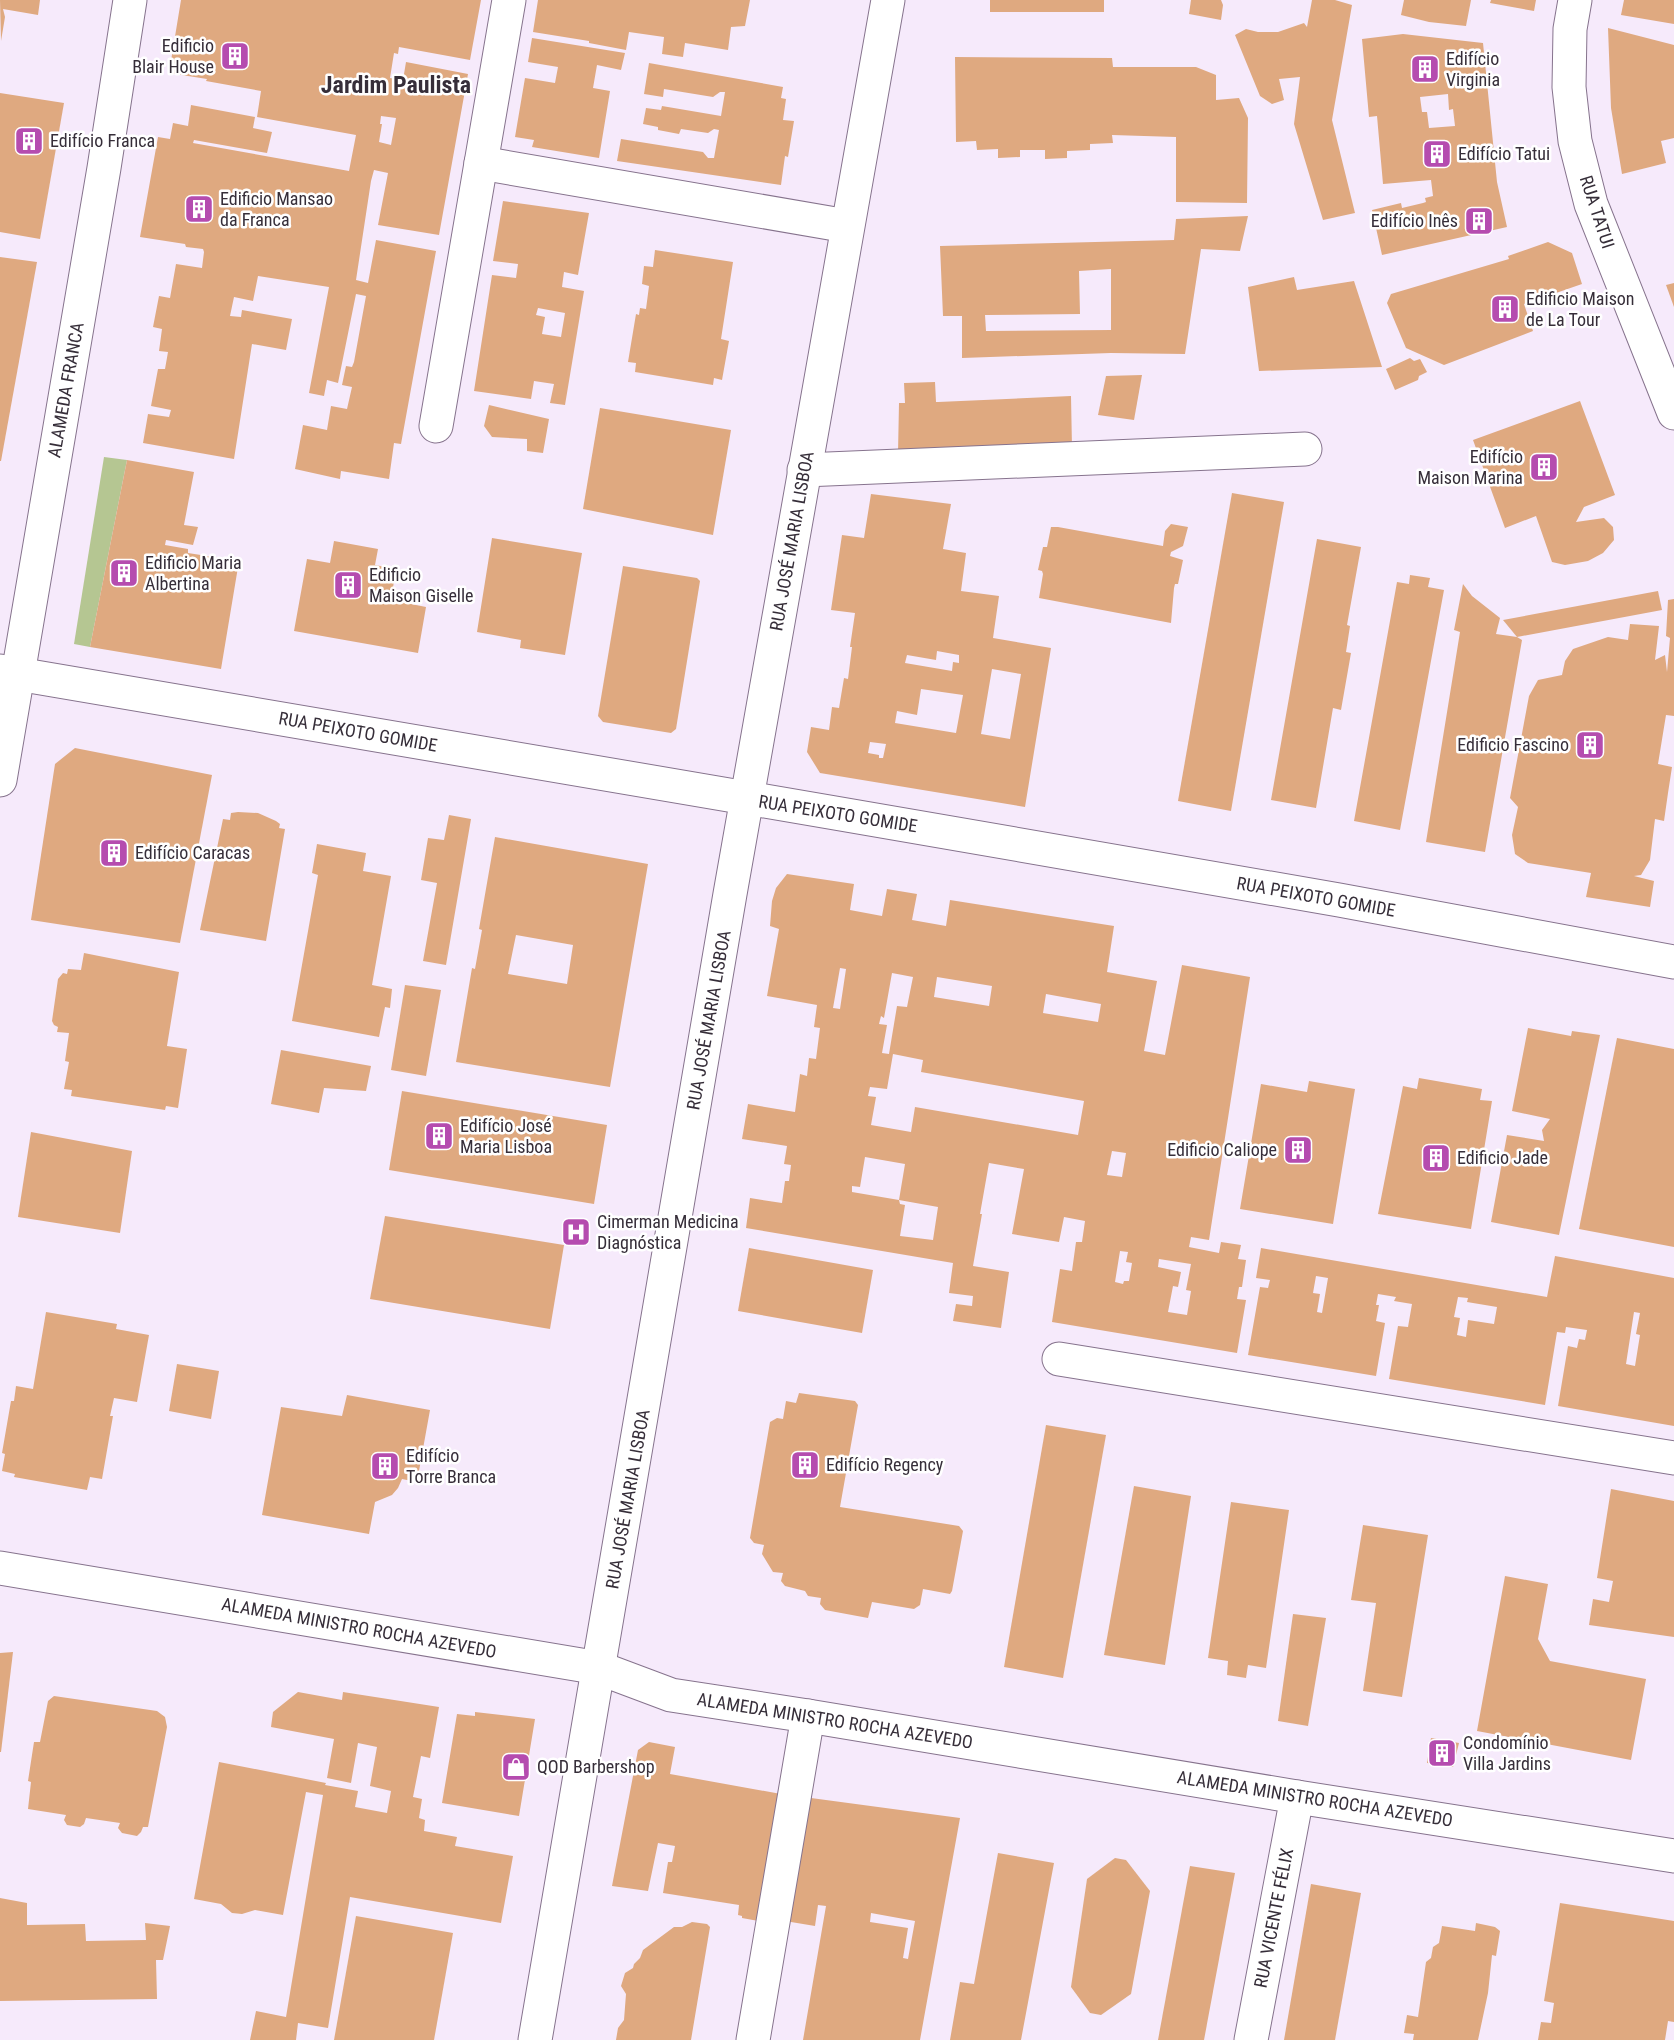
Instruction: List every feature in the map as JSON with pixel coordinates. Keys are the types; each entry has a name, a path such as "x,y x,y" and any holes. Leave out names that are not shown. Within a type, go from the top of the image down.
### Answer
{"street":[{"name":"ALAMEDA FRANCA","path":"0,780 9,673 104,168 130,0"},
{"path":"436,426 509,0"},
{"name":"RUA JOSÉ MARIA LISBOA","path":"535,2040 747,799 888,0"},
{"name":"RUA TATUI","path":"1575,0 1570,29 1569,87 1575,141 1591,204 1674,413"},
{"path":"481,164 847,226"},
{"path":"804,470 1305,449"},
{"name":"RUA PEIXOTO GOMIDE","path":"9,673 1327,898 1674,962"},
{"path":"1059,1359 1674,1458"},
{"name":"ALAMEDA MINISTRO ROCHA AZEVEDO","path":"0,1568 599,1668 672,1695 1297,1797 1672,1847"},
{"path":"753,2040 808,1716"},
{"name":"RUA VICENTE FÉLIX","path":"1251,2040 1297,1797"}],"green space":[{"path":"104,457 127,460 90,647 74,644"}],"building":[{"path":"0,0 40,0 38,15 3,9 5,17 1,41"},
{"path":"181,0 481,0 470,60 399,47 398,54 394,53 390,78 403,80 406,62 468,74 439,235 378,225 388,173 374,170 371,181 356,280 368,283 376,240 436,251 401,444 394,443 389,479 341,471 340,479 295,469 303,425 327,430 331,406 347,409 352,387 342,385 346,366 352,367 354,362 366,296 356,294 338,383 327,380 324,396 309,393 329,287 258,276 253,301 234,297 230,316 241,317 242,310 292,319 286,350 252,344 234,459 143,443 148,414 169,417 171,410 151,406 158,369 165,369 168,352 159,351 162,329 153,327 159,296 170,298 176,264 202,268 204,252 203,249 186,247 185,244 140,237 158,137 170,139 173,123 188,126 191,105 255,117 253,128 272,132 267,153 194,140 193,143 349,171 356,135 257,117 261,91 169,73","holes":["381,116 396,118 391,145 379,142"]},
{"path":"538,0 750,0 745,26 731,27 728,50 685,43 683,57 662,54 664,37 629,32 626,50 589,43 589,41 533,32"},
{"path":"990,0 1104,0 1104,12 990,12"},
{"path":"1191,0 1221,0 1223,5 1221,20 1189,14"},
{"path":"1312,0 1335,0 1352,5 1332,120 1355,213 1323,220 1294,124 1300,77 1279,79 1284,100 1272,104 1260,96 1235,35 1246,29 1258,32 1278,32 1304,23 1307,27"},
{"path":"1404,0 1471,0 1466,26 1429,22 1401,15"},
{"path":"1491,0 1536,0 1534,11 1490,3"},
{"path":"1624,0 1674,0 1674,24 1621,15"},
{"path":"1608,28 1674,45 1674,138 1661,141 1666,163 1622,174 1611,108"},
{"path":"1403,34 1483,43 1497,182 1507,227 1382,255 1372,210 1401,203 1402,208 1426,202 1425,198 1433,196 1431,180 1383,184 1377,116 1369,117 1362,39","holes":["1448,94 1449,110 1453,109 1455,126 1429,128 1427,112 1422,112 1420,97"]},
{"path":"532,38 625,53 621,70 597,65 593,88 610,91 599,158 532,147 534,140 515,137 525,78 555,83 558,67 528,62"},
{"path":"955,57 1112,58 1113,67 1196,67 1216,75 1216,100 1239,98 1248,118 1247,203 1176,202 1176,137 1112,135 1113,143 1090,144 1090,150 1067,151 1067,158 1045,159 1045,150 1020,150 1020,157 998,158 998,149 977,150 976,141 956,142"},
{"path":"649,63 783,87 781,98 786,99 783,120 794,121 788,157 785,156 781,185 617,161 621,139 703,152 708,158 714,158 719,130 714,129 708,133 681,129 679,134 643,124 646,108 661,110 662,106 721,116 725,92 720,92 713,97 664,89 663,97 644,94"},
{"name":"Edifício Franca","path":"0,93 64,103 40,239 0,232"},
{"path":"503,201 589,213 578,275 564,272 562,287 584,291 565,405 550,403 554,384 534,381 531,399 474,391 492,275 516,278 518,264 493,261","holes":["538,308 565,313 561,337 542,334 545,317 536,315"]},
{"path":"1248,216 1240,251 1201,249 1185,354 1111,353 962,358 962,316 943,316 940,246 1174,240 1176,219","holes":["1111,269 1111,330 986,331 985,315 1080,314 1079,271"]},
{"path":"1548,242 1572,253 1582,284 1524,304 1533,331 1444,365 1406,348 1387,303 1391,294 1509,259 1508,256"},
{"path":"655,250 733,262 721,339 729,341 722,380 714,378 713,385 635,372 636,363 628,362 636,314 639,315 640,308 646,309 649,286 642,284 644,266 653,267"},
{"path":"0,257 37,262 1,461 0,461"},
{"path":"1294,277 1297,290 1354,281 1382,367 1259,371 1248,287"},
{"path":"1674,283 1674,307 1666,285"},
{"path":"1410,358 1414,361 1420,359 1427,372 1419,376 1418,380 1395,390 1386,369"},
{"path":"1142,375 1134,420 1098,415 1106,376"},
{"path":"935,382 936,402 1071,396 1072,448 898,453 899,403 905,403 904,383"},
{"name":"Edifício Maison Marina","path":"1580,401 1615,495 1584,507 1576,522 1604,518 1613,527 1614,540 1603,553 1588,561 1565,565 1552,562 1536,516 1505,528 1473,440"},
{"path":"489,405 549,419 543,453 527,451 527,439 492,437 484,426"},
{"path":"600,408 731,430 713,535 583,509"},
{"name":"Edificio Maria Albertina","path":"127,460 194,472 184,525 198,527 193,545 166,540 165,545 188,549 188,553 239,561 221,669 90,647"},
{"path":"1232,493 1284,502 1231,811 1178,801"},
{"path":"871,494 951,504 943,549 966,553 961,591 999,596 993,638 1051,648 1025,807 820,773 807,752 811,727 829,730 832,707 839,708 844,678 848,679 855,613 831,610 842,535 864,538","holes":["937,651 959,655 959,663 953,662 952,671 905,663 907,655 936,660","992,669 1021,674 1010,739 981,734","921,689 963,695 956,733 895,723 897,711 917,715","870,742 886,744 883,758 868,753"]},
{"path":"1171,524 1188,527 1183,546 1171,552 1170,556 1183,560 1178,584 1175,584 1174,588 1171,623 1039,598 1043,574 1038,570 1043,547 1047,547 1051,527 1163,546 1165,531"},
{"path":"492,538 582,553 565,655 520,648 521,640 477,632"},
{"path":"1317,539 1361,547 1347,625 1350,626 1346,652 1351,653 1341,710 1333,708 1316,808 1271,800"},
{"name":"Edificio Maison Giselle","path":"334,541 378,549 375,565 396,569 391,600 426,607 418,653 294,631 307,559 330,563"},
{"path":"623,566 697,578 700,581 676,729 671,733 603,722 598,716"},
{"path":"1410,575 1430,578 1428,587 1444,590 1400,830 1354,821 1397,582 1409,584"},
{"path":"1463,584 1472,596 1500,618 1496,634 1522,640 1485,852 1426,842 1460,632 1454,630"},
{"path":"1658,591 1662,610 1517,637 1503,620"},
{"path":"1674,599 1674,716 1666,715 1658,764 1672,767 1664,821 1655,819 1650,860 1641,875 1634,876 1654,881 1650,907 1586,897 1591,873 1528,863 1515,854 1512,835 1518,807 1510,798 1529,696 1538,680 1562,675 1565,661 1573,649 1608,637 1628,640 1630,624 1659,626 1655,660 1665,655 1667,672 1670,638 1666,636 1668,600"},
{"path":"75,748 212,775 180,943 31,920 55,764"},
{"path":"231,813 258,813 276,821 280,824 279,828 285,829 266,941 200,930 223,819 230,820"},
{"path":"449,815 471,819 446,965 423,961 437,883 421,880 428,838 444,840"},
{"path":"495,837 648,864 610,1087 456,1062 472,968 475,969 482,930 479,929","holes":["516,935 573,945 567,984 508,974"]},
{"path":"317,844 366,853 363,871 391,876 372,985 392,989 390,1008 385,1007 379,1037 292,1021 318,875 312,873"},
{"path":"787,874 854,884 850,910 882,916 887,889 917,894 912,920 946,926 950,900 1114,926 1107,972 1157,981 1144,1051 1165,1055 1182,965 1250,977 1209,1240 1191,1237 1189,1247 1219,1253 1221,1242 1241,1245 1238,1259 1246,1260 1242,1287 1239,1287 1237,1299 1246,1300 1237,1353 1052,1322 1060,1269 1072,1271 1076,1242 1082,1242 1085,1221 1064,1217 1059,1242 1012,1234 1024,1169 989,1163 980,1214 982,1214 973,1266 1009,1272 1001,1328 953,1321 956,1304 972,1306 973,1296 949,1293 953,1263 746,1228 750,1198 782,1203 785,1181 789,1181 791,1165 784,1164 787,1146 742,1139 748,1104 795,1112 800,1074 807,1076 809,1058 816,1059 820,1028 814,1027 817,1005 767,996 779,929 770,926 772,901 776,888","holes":["840,968 846,969 840,1009 833,1008","892,973 913,977 907,1007 897,1006 889,1054 882,1053 887,1025 879,1024 881,1016 884,1018","937,977 992,986 989,1006 934,997","1046,994 1101,1004 1098,1022 1043,1013","893,1054 923,1060 921,1072 1084,1101 1078,1135 915,1107 911,1132 871,1125 876,1097 868,1096 870,1087 887,1089","1112,1151 1126,1153 1122,1177 1107,1175","865,1157 905,1164 899,1200 852,1192 852,1186 860,1187","899,1200 938,1207 933,1240 900,1236 905,1205 900,1204","1120,1251 1128,1252 1126,1262 1132,1263 1129,1281 1124,1281 1123,1284 1115,1282","1159,1259 1191,1264 1186,1290 1191,1291 1187,1315 1168,1312 1173,1286 1178,1287 1181,1272 1158,1267"]},
{"path":"84,953 179,972 167,1046 187,1049 178,1108 166,1106 165,1110 71,1096 72,1090 64,1089 69,1062 65,1061 69,1033 57,1032 58,1027 52,1021 58,979 63,973 67,974 68,969 81,970"},
{"path":"405,985 441,990 426,1076 391,1070"},
{"path":"1528,1028 1571,1036 1572,1031 1600,1035 1559,1235 1491,1222 1507,1135 1544,1141 1542,1130 1550,1119 1512,1111"},
{"path":"1617,1038 1674,1049 1674,1247 1579,1229"},
{"path":"281,1050 371,1066 366,1091 324,1088 319,1113 271,1104"},
{"name":"Edificio Jade","path":"1419,1078 1482,1089 1480,1100 1492,1101 1471,1229 1378,1214 1403,1086 1417,1089"},
{"name":"Edificio Caliope","path":"1309,1081 1355,1089 1333,1224 1240,1209 1261,1084 1307,1092"},
{"name":"Edifício José Maria Lisboa","path":"402,1091 607,1125 594,1204 389,1170"},
{"path":"31,1132 132,1151 120,1233 18,1217"},
{"path":"385,1216 564,1245 550,1329 370,1299"},
{"path":"749,1248 873,1270 862,1333 738,1311"},
{"path":"1261,1248 1547,1297 1555,1256 1674,1278 1674,1426 1558,1406 1568,1346 1577,1348 1579,1339 1585,1340 1587,1330 1566,1327 1565,1333 1557,1332 1545,1405 1389,1379 1398,1326 1408,1327 1412,1304 1394,1301 1396,1297 1378,1294 1376,1305 1379,1305 1376,1321 1385,1323 1376,1376 1248,1355 1260,1287 1268,1288 1270,1280 1256,1278","holes":["1316,1276 1328,1278 1322,1313 1317,1312 1320,1294 1313,1293","1458,1297 1468,1298 1467,1302 1497,1307 1494,1324 1468,1320 1466,1337 1457,1335 1460,1318 1454,1317","1634,1312 1640,1313 1636,1334 1640,1335 1635,1366 1626,1364"]},
{"path":"46,1312 117,1324 116,1329 149,1335 137,1402 114,1398 102,1479 90,1477 87,1490 14,1477 15,1474 2,1471 5,1454 2,1453 11,1401 14,1401 16,1386 33,1389"},
{"path":"177,1364 219,1371 211,1419 169,1411"},
{"name":"Edifício Regency","path":"799,1393 855,1401 858,1405 840,1507 959,1526 963,1531 950,1594 923,1589 920,1605 914,1609 872,1602 868,1618 825,1610 820,1604 821,1598 808,1596 805,1591 785,1586 781,1581 783,1573 773,1572 762,1554 764,1545 754,1543 750,1538 770,1422 777,1418 783,1419 786,1401 796,1403"},
{"name":"Edifício Torre Branca","path":"347,1395 430,1410 417,1482 402,1479 392,1495 375,1502 369,1534 262,1515 281,1407 342,1416"},
{"path":"1046,1425 1106,1435 1063,1678 1004,1667"},
{"path":"1134,1486 1191,1496 1165,1665 1104,1655"},
{"path":"1611,1489 1674,1501 1674,1637 1589,1625 1593,1599 1609,1602 1613,1581 1597,1578"},
{"path":"1231,1502 1289,1510 1266,1668 1248,1665 1246,1678 1227,1675 1228,1661 1208,1658"},
{"path":"1363,1525 1428,1535 1402,1697 1363,1691 1376,1603 1351,1600"},
{"path":"1505,1576 1548,1584 1538,1639 1550,1661 1646,1679 1631,1760 1477,1731"},
{"path":"1293,1614 1326,1618 1308,1726 1278,1721"},
{"path":"13,1652 1,1752 0,1752 0,1653"},
{"path":"298,1692 342,1700 343,1692 439,1707 430,1758 421,1756 413,1797 422,1799 419,1818 425,1820 424,1831 457,1837 455,1846 513,1856 501,1923 350,1897 328,2028 298,2023 296,2040 250,2040 256,2011 286,2017 323,1795 306,1792 283,1915 255,1910 242,1914 232,1913 221,1904 194,1899 219,1762 358,1791 355,1807 387,1813 391,1791 370,1786 377,1747 358,1743 351,1783 327,1778 334,1739 271,1727 273,1712"},
{"path":"54,1696 157,1711 165,1717 167,1727 148,1827 143,1827 137,1836 122,1833 118,1828 120,1823 86,1818 80,1827 67,1825 64,1820 66,1815 28,1809 31,1782 28,1781 34,1742 40,1742 48,1701"},
{"path":"475,1712 535,1719 519,1816 442,1803 457,1714 475,1716"},
{"name":"Condomínio Villa Jardins","path":"1431,1738 1459,1743 1453,1767 1427,1763"},
{"path":"649,1742 675,1747 670,1774 781,1794 764,1922 742,1918 738,1915 739,1905 663,1893 668,1862 672,1862 675,1846 658,1843 648,1891 612,1886 638,1750"},
{"path":"811,1798 960,1818 920,2040 803,2040 826,1906 818,1905 815,1926 785,1921 797,1878","holes":["871,1913 915,1921 908,1959 903,1958 908,1928 870,1922"]},
{"path":"998,1853 1054,1863 1021,2040 950,2040 960,1982 974,1984"},
{"path":"1115,1858 1126,1860 1150,1891 1131,1994 1101,2015 1090,2013 1071,1987 1087,1879"},
{"path":"1190,1866 1235,1873 1204,2040 1158,2040"},
{"path":"1311,1884 1361,1893 1335,2040 1284,2040"},
{"path":"0,1898 27,1903 27,1925 85,1924 86,1941 146,1940 145,1923 170,1926 163,1960 156,1960 157,1999 0,2001"},
{"path":"1560,1903 1674,1921 1674,2022 1668,2021 1665,2040 1538,2040 1541,2022 1551,2023 1554,2003 1544,2001"},
{"path":"356,1916 453,1933 434,2040 334,2040"},
{"path":"692,1922 707,1924 710,1927 691,2040 616,2040 618,2028 624,2020 626,1994 621,1986 625,1973 633,1968 643,1950 674,1927 682,1927"},
{"path":"1476,1923 1495,1927 1500,1931 1496,1956 1492,1955 1488,1993 1478,2040 1413,2040 1414,2034 1404,2033 1407,2015 1418,2017 1426,1962 1431,1958 1433,1947 1439,1943 1442,1926 1475,1931"}],"place":[{"name":"Edificio Blair House","path":"235,56"},
{"name":"Edifício Virginia","path":"1425,69"},
{"name":"Edifício Franca","path":"29,141"},
{"name":"Edifício Tatui","path":"1437,154"},
{"name":"Edificio Mansao da Franca","path":"199,209"},
{"name":"Edifício Inês","path":"1479,221"},
{"name":"Edificio Maison de La Tour","path":"1505,309"},
{"name":"Edifício Maison Marina","path":"1544,467"},
{"name":"Edificio Maria Albertina","path":"124,573"},
{"name":"Edificio Maison Giselle","path":"348,585"},
{"name":"Edificio Fascino","path":"1590,745"},
{"name":"Edifício Caracas","path":"114,853"},
{"name":"Edifício José Maria Lisboa","path":"439,1136"},
{"name":"Edificio Caliope","path":"1298,1150"},
{"name":"Edificio Jade","path":"1436,1158"},
{"name":"Cimerman Medicina Diagnóstica","path":"576,1232"},
{"name":"Edifício Regency","path":"805,1465"},
{"name":"Edifício Torre Branca","path":"385,1466"},
{"name":"Condomínio Villa Jardins","path":"1442,1753"},
{"name":"QOD Barbershop","path":"516,1767"}],"district":[{"name":"Jardim Paulista","path":"396,85"}]}
